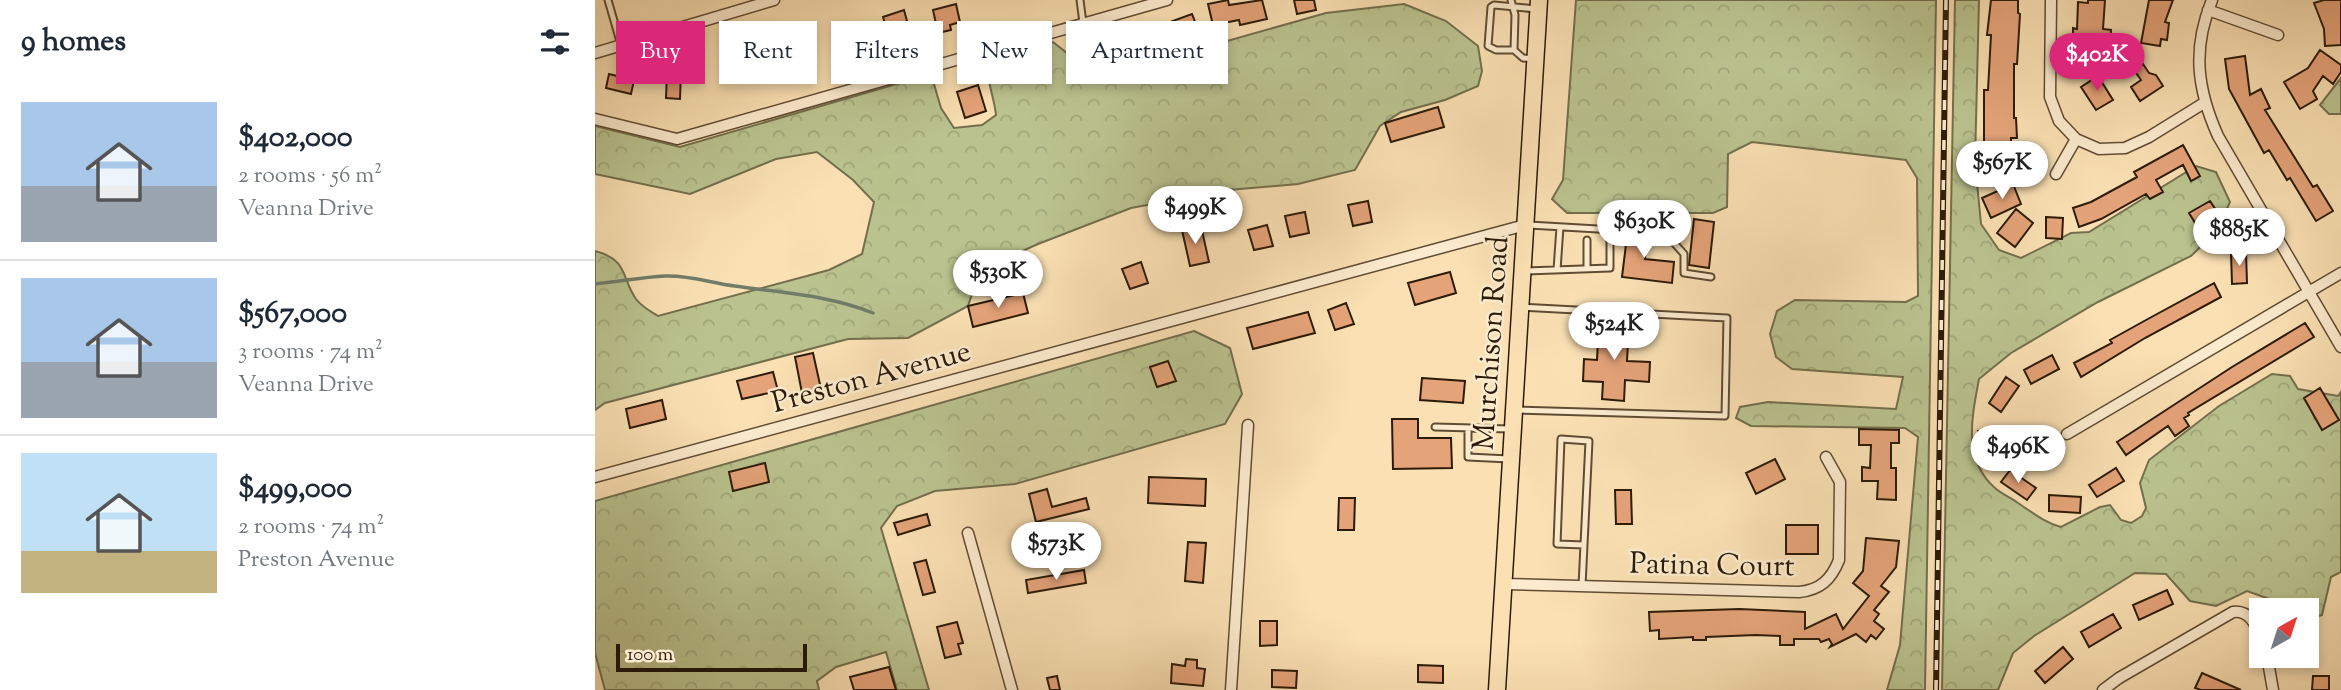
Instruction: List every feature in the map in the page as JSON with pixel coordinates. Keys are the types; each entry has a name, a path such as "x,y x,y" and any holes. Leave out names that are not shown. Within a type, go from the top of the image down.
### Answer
{"main road":[{"name":"Murchison Road","path":"1497,690 1539,5"}],"street":[{"path":"703,21 774,0"},
{"path":"1088,21 1131,5 1167,0"},
{"path":"2051,0 2050,97 2059,121 2076,139 2099,149 2125,148 2204,103"},
{"path":"2278,35 2210,5 2200,43 2199,69 2204,103 2218,136 2341,346"},
{"path":"595,119 677,139 1066,28"},
{"path":"595,53 616,47"},
{"path":"2056,174 2076,139"},
{"name":"Preston Avenue","path":"595,477 1525,225"},
{"path":"2067,434 2341,272"},
{"path":"1231,690 1248,425"},
{"name":"Patina Court","path":"1504,584 1799,592 1814,590 1835,572 1839,560 1840,482 1826,457"},
{"path":"968,533 1012,690"},
{"path":"2103,690 2233,612 2238,611 2249,616"},
{"path":"2269,668 2273,690"}],"lane":[{"path":"608,0 616,28"},
{"path":"1080,0 1083,21"},
{"path":"1512,4 1514,50"},
{"path":"1535,60 1523,58 1514,50 1491,49 1487,44 1491,7 1512,4 1539,5"},
{"path":"1525,225 1610,230 1628,222 1658,226 1683,254 1683,273 1711,277"},
{"path":"1557,270 1560,227"},
{"path":"1523,271 1610,268 1610,230"},
{"path":"1587,240 1587,269"},
{"path":"1514,410 1725,416 1727,318 1520,307"},
{"path":"1435,427 1513,429"},
{"path":"1468,428 1468,457 1510,459"},
{"path":"1582,586 1584,545 1589,440 1561,439 1557,544 1584,545"}],"green space":[{"path":"1576,0 1936,0 1925,690 1887,690 1900,645 1918,437 1905,428 1751,426 1736,418 1740,407 1768,402 1896,409 1903,377 1792,369 1776,357 1770,334 1777,311 1795,300 1906,302 1918,296 1917,178 1906,160 1752,142 1728,154 1727,207 1713,213 1567,213 1552,199 1563,180"},
{"path":"1955,0 1979,0 1975,162 1981,224 1999,250 2021,258 2071,233 2089,232 2196,166 2216,172 2230,202 2216,232 2191,256 2098,302 2011,353 1979,379 1972,437 1978,464 1985,477 2001,492 2044,520 2061,527 2100,507 2110,505 2121,520 2131,523 2142,516 2146,508 2140,483 2149,460 2219,406 2272,374 2290,376 2298,389 2338,396 2341,392 2341,572 2331,577 2322,615 2319,616 2319,598 2267,598 2247,591 2216,606 2190,601 2166,574 2135,573 2034,636 2013,653 1998,690 1942,690"},
{"path":"1404,4 1446,21 1478,46 1482,71 1478,86 1445,100 1401,112 1380,126 1355,170 1298,184 1228,190 1131,208 1038,244 980,270 968,306 908,338 848,339 605,403 595,410 595,251 614,259 623,270 636,299 658,316 829,270 862,254 874,202 853,180 817,152 776,159 690,194 595,174 595,126 680,147 897,84 934,84 941,108 954,128 982,125 996,115 990,84 1052,84 1052,42 1066,52 1066,84 1228,84 1228,41 1326,13"},
{"path":"2341,78 2341,114 2329,114 2320,105"},
{"path":"1194,331 1230,348 1242,394 1225,424 1015,484 935,491 897,506 881,528 929,690 897,690 886,652 836,667 817,681 819,690 605,690 595,653 595,501"}],"building":[{"path":"1228,0 1229,5 1262,0 1267,19 1240,25 1239,20 1212,21 1208,4"},
{"path":"1294,0 1314,0 1316,10 1297,14"},
{"path":"1991,0 2018,0 2020,14 2017,64 2014,64 2014,118 2017,138 2011,138 2011,176 1984,176 1984,90 1988,90 1991,35 1987,35"},
{"path":"2088,0 2105,0 2103,29 2111,30 2110,50 2080,50 2080,39 2073,39 2073,28 2077,29 2078,2 2088,3"},
{"path":"2149,0 2173,0 2165,22 2169,23 2167,40 2161,39 2160,46 2141,43"},
{"path":"2341,0 2341,45 2325,46 2324,29 2314,3"},
{"path":"956,4 960,21 950,25 951,30 943,32 943,21 935,21 933,10"},
{"path":"904,10 907,21 884,21 883,17"},
{"path":"1192,14 1195,21 1173,21"},
{"path":"2320,50 2341,65 2341,72 2333,84 2323,76 2313,91 2317,99 2300,109 2284,82 2308,68"},
{"path":"2245,56 2250,95 2261,89 2270,108 2265,110 2313,187 2317,185 2333,211 2316,221 2269,150 2264,153 2229,89 2225,59"},
{"path":"2143,64 2149,73 2156,75 2163,86 2140,101 2131,87 2141,80 2134,70"},
{"path":"609,74 616,76 616,84 633,84 631,94 606,88"},
{"path":"2098,76 2113,100 2096,110 2081,87"},
{"path":"667,84 681,84 680,99 666,98"},
{"path":"978,85 986,111 965,118 957,92"},
{"path":"1438,107 1444,127 1391,142 1385,123"},
{"path":"2183,145 2200,176 2191,181 2183,165 2156,180 2163,192 2150,199 2146,194 2101,219 2079,227 2073,208 2091,202 2137,177 2134,172"},
{"path":"2013,184 2021,204 1991,218 1982,198"},
{"path":"1368,201 1372,222 1353,226 1348,205"},
{"path":"2210,201 2223,221 2208,230 2204,222 2197,226 2189,213"},
{"path":"2016,209 2033,223 2015,247 1997,233"},
{"path":"1305,212 1309,233 1290,237 1285,216"},
{"path":"2046,217 2063,218 2062,239 2046,238"},
{"path":"1694,219 1714,222 1709,268 1689,265"},
{"path":"1267,225 1273,246 1254,250 1248,230"},
{"path":"1201,226 1209,262 1190,266 1182,230"},
{"path":"1628,228 1648,230 1645,259 1674,262 1672,283 1622,277"},
{"path":"2231,252 2246,252 2247,283 2232,284"},
{"path":"1141,262 1148,283 1130,289 1122,269"},
{"path":"1450,272 1456,293 1415,305 1408,283"},
{"path":"2214,283 2221,297 2145,338 2081,377 2074,363 2112,343 2110,340"},
{"path":"1023,293 1028,313 973,327 968,306"},
{"path":"1346,303 1354,324 1335,330 1328,310"},
{"path":"1308,312 1315,333 1253,349 1247,328"},
{"path":"1599,321 1629,323 1627,361 1650,362 1649,382 1625,380 1624,401 1602,399 1603,382 1583,381 1584,359 1597,360"},
{"path":"2305,323 2314,337 2188,413 2184,418 2189,426 2175,436 2168,426 2126,455 2117,442 2232,367"},
{"path":"813,353 821,389 802,393 795,357"},
{"path":"2052,355 2059,369 2031,384 2024,370"},
{"path":"1168,361 1176,381 1157,387 1150,367"},
{"path":"773,372 778,391 742,399 737,381"},
{"path":"2006,377 2019,386 2001,412 1989,403"},
{"path":"1422,378 1465,381 1463,403 1420,400"},
{"path":"2320,388 2339,420 2322,430 2304,398"},
{"path":"662,400 666,419 630,428 626,409"},
{"path":"1392,419 1418,419 1418,438 1451,438 1452,468 1393,469"},
{"path":"1999,428 2003,457 1983,460 1978,431"},
{"path":"1859,429 1899,430 1899,443 1891,443 1891,468 1896,468 1896,500 1877,499 1878,481 1862,481 1862,467 1870,468 1871,445 1859,445"},
{"path":"1775,459 1785,479 1756,494 1746,473"},
{"path":"765,463 769,482 733,491 729,472"},
{"path":"2116,468 2124,481 2097,497 2089,485"},
{"path":"2010,470 2036,488 2027,500 2001,482"},
{"path":"1149,477 1206,479 1205,506 1148,503"},
{"path":"1047,489 1052,507 1086,498 1089,509 1036,522 1029,494"},
{"path":"1615,490 1631,490 1632,524 1616,524"},
{"path":"2049,495 2081,497 2080,513 2049,511"},
{"path":"1339,498 1355,498 1354,530 1338,530"},
{"path":"927,514 930,525 898,535 894,523"},
{"path":"1786,525 1818,525 1818,554 1786,554"},
{"path":"1866,538 1899,541 1896,567 1881,586 1889,592 1874,610 1879,614 1874,621 1884,629 1876,639 1871,635 1866,642 1856,634 1830,647 1832,644 1829,639 1821,642 1819,639 1794,639 1794,645 1780,645 1780,636 1706,637 1706,640 1693,640 1693,637 1659,639 1659,630 1650,631 1649,612 1739,609 1805,612 1805,629 1836,614 1843,629 1869,596 1853,583 1863,571"},
{"path":"1188,542 1206,543 1203,583 1185,581"},
{"path":"926,560 935,592 923,595 914,563"},
{"path":"1084,570 1086,583 1028,593 1026,580"},
{"path":"2167,590 2173,604 2139,620 2133,605"},
{"path":"2113,614 2121,628 2089,647 2081,632"},
{"path":"1260,621 1277,621 1277,645 1260,646"},
{"path":"957,622 963,643 958,644 961,654 945,658 937,627"},
{"path":"2063,647 2073,659 2045,683 2035,671"},
{"path":"1186,659 1197,660 1197,668 1205,669 1203,686 1171,683 1172,664 1185,666"},
{"path":"1418,665 1443,666 1443,683 1418,682"},
{"path":"889,667 896,690 854,690 850,677"},
{"path":"1272,670 1297,671 1296,688 1272,687"},
{"path":"2202,673 2241,690 2195,688"},
{"path":"1057,676 1060,690 1050,690 1047,678"},
{"path":"2313,676 2329,676 2329,690 2312,690"}],"waterway":[{"path":"595,284 674,276 822,298 873,313"}],"railway":[{"path":"1936,690 1946,0"}]}
